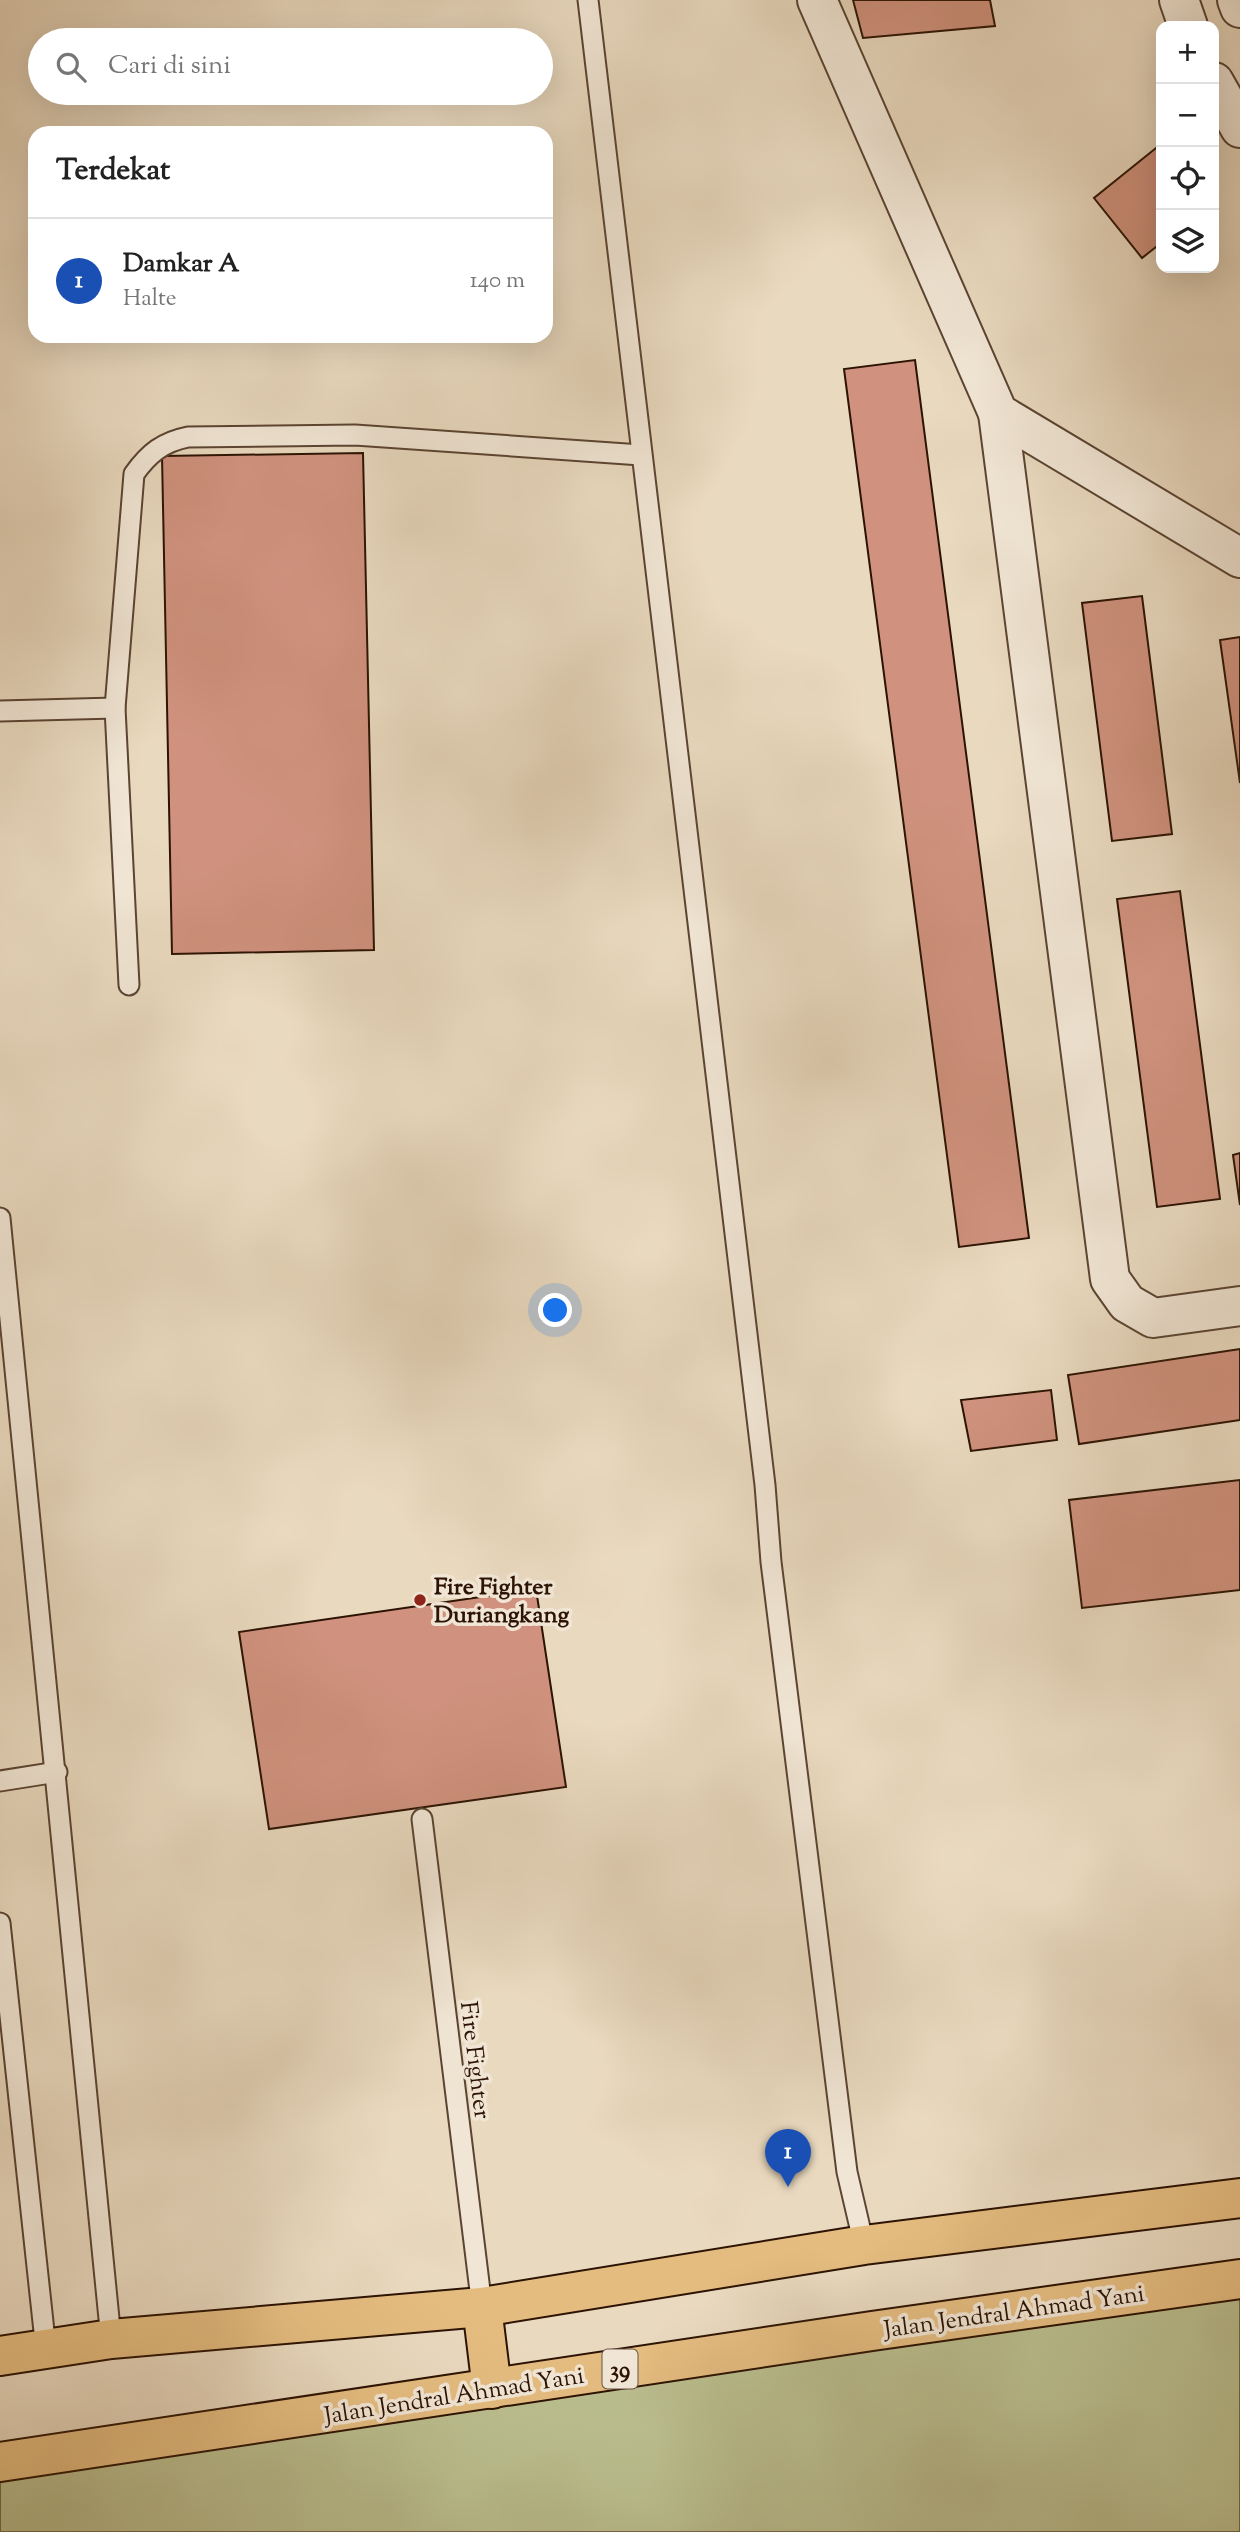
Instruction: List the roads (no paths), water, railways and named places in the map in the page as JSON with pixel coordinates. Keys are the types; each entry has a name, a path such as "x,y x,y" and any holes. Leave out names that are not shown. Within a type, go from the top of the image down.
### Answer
{"highway":[{"path":"0,2356 111,2339 482,2307 864,2245 1240,2198"},
{"name":"Jalan Jendral Ahmad Yani","path":"0,2462 872,2330 1240,2279"},
{"path":"482,2307 492,2389"}],"street":[{"path":"817,0 998,413 1110,1279 1126,1303 1153,1318 1240,1306"},
{"path":"1179,0 1186,21"},
{"path":"1237,0 1240,8"},
{"path":"1215,84 1240,128"},
{"path":"998,413 1240,558"}],"lane":[{"path":"587,0 765,1485 774,1589 847,2172 864,2245"},
{"path":"130,985 115,708 134,474 148,454 171,440 188,437 355,435 641,455"},
{"path":"0,712 115,708"},
{"path":"0,1218 57,1772 111,2339"},
{"path":"0,1781 57,1772"},
{"name":"Fire Fighter","path":"422,1819 482,2307"},
{"path":"0,1923 46,2350"}],"place":[{"name":"Fire Fighter Duriangkang","path":"420,1600"},
{"name":"Damkar A","path":"788,2187"}]}
